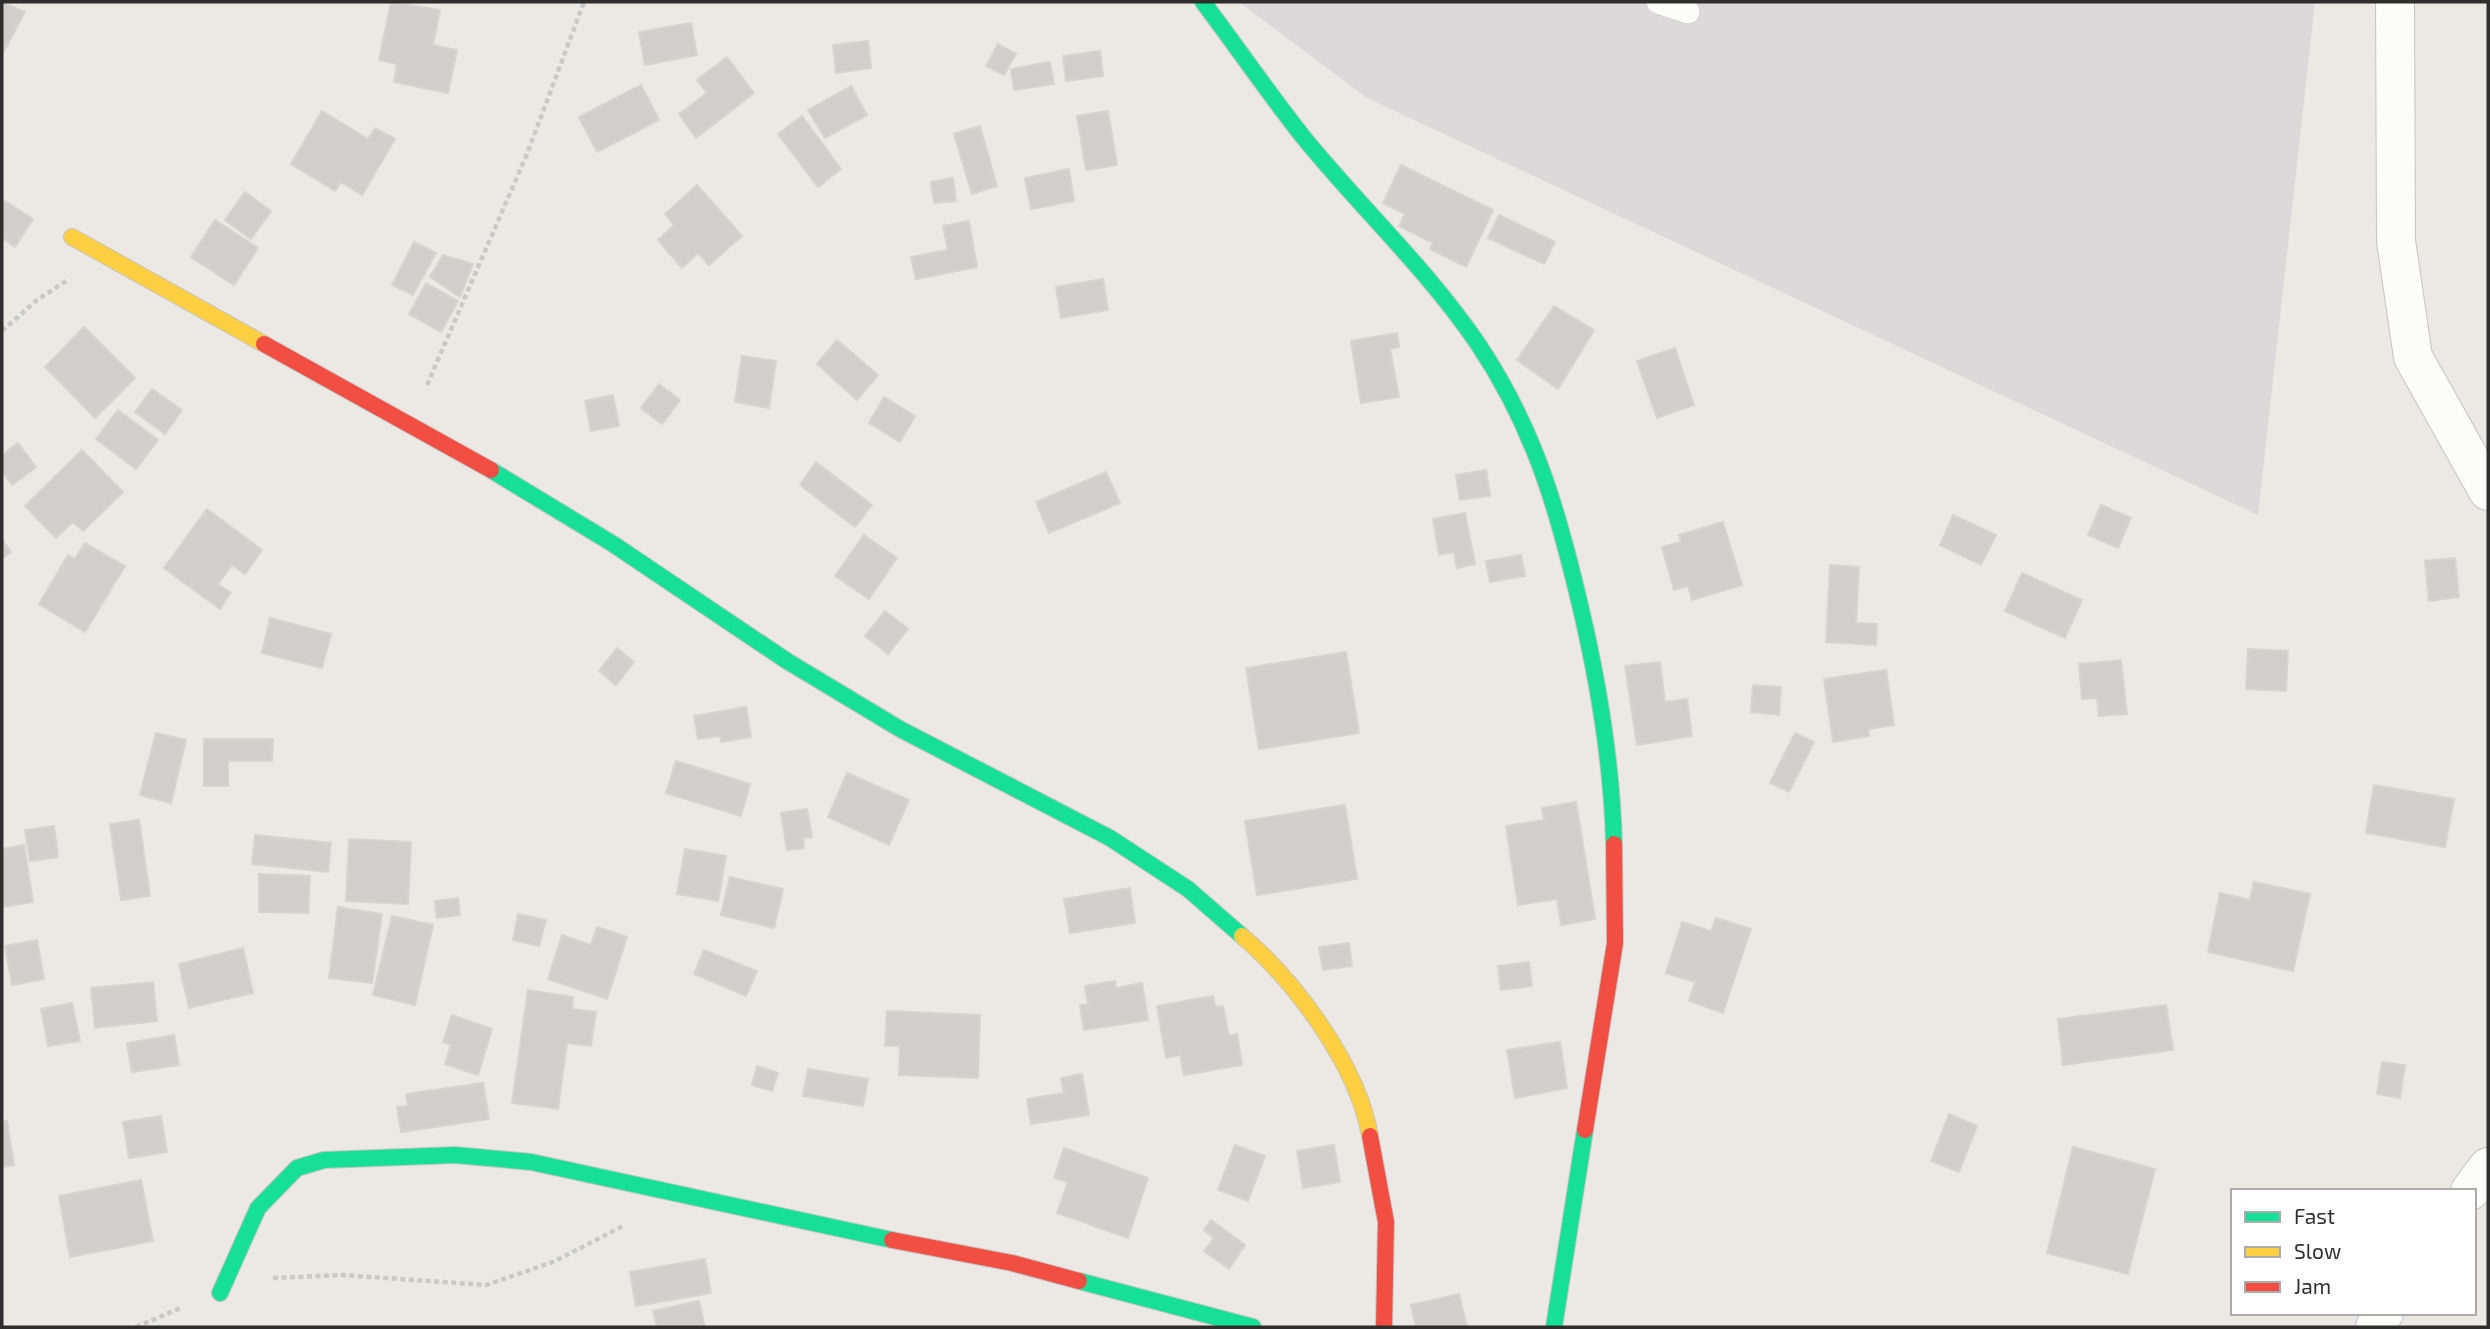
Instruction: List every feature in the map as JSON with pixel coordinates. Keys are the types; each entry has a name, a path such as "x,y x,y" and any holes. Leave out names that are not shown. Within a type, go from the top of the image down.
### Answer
{"street":[{"path":"1203,2 1304,138 1444,296 1479,346 1506,390 1534,448 1559,515 1595,670 1611,794 1615,943 1554,1327"},
{"path":"2395,2 2396,241 2413,357 2488,491"},
{"path":"72,237 472,458 601,537 787,661 900,729 1110,838 1188,889 1262,953 1334,1042 1366,1112 1386,1222 1384,1327"},
{"path":"220,1293 258,1208 297,1168 324,1160 456,1155 531,1162 1012,1263 1253,1327"},
{"path":"2472,1189 2488,1167"}],"lane":[{"path":"1658,2 1688,12"}],"path":[{"path":"409,425 527,155 584,2"},
{"path":"2,331 37,300 104,256"},
{"path":"136,1327 251,1278 329,1276 486,1285 553,1262 683,1196"}],"shaded area":[{"path":"1239,2 2315,2 2258,515 1367,98"}],"building":[{"path":"2,2 25,12 2,55"},
{"path":"391,2 440,10 433,45 457,50 448,93 394,82 397,64 379,60"},
{"path":"691,23 697,55 645,65 639,32"},
{"path":"868,41 871,68 836,73 833,45"},
{"path":"998,44 1016,54 1004,75 986,66"},
{"path":"1100,51 1103,76 1066,81 1063,56"},
{"path":"727,57 754,93 696,138 679,114 707,93 697,80"},
{"path":"1050,62 1054,84 1014,90 1011,69"},
{"path":"641,85 659,120 597,152 579,117"},
{"path":"851,86 867,115 825,138 808,110"},
{"path":"322,111 368,139 375,128 395,139 362,195 341,182 335,191 291,164"},
{"path":"1108,111 1117,165 1086,170 1077,116"},
{"path":"802,116 841,169 818,187 778,134"},
{"path":"980,126 997,186 972,194 954,134"},
{"path":"1401,165 1493,210 1466,267 1430,249 1433,243 1399,226 1405,214 1383,203"},
{"path":"1069,169 1074,201 1031,209 1025,178"},
{"path":"953,178 956,201 934,203 931,182"},
{"path":"697,185 742,236 709,265 698,253 682,268 658,240 674,225 665,214"},
{"path":"245,192 271,211 251,239 225,220"},
{"path":"2,199 33,219 15,247 2,238"},
{"path":"1499,215 1555,242 1544,264 1488,238"},
{"path":"215,220 258,248 234,285 191,257"},
{"path":"969,221 977,267 916,279 911,257 948,250 943,226"},
{"path":"414,242 436,253 413,295 392,285"},
{"path":"443,255 473,264 460,297 430,277"},
{"path":"1103,279 1108,310 1061,318 1056,287"},
{"path":"426,283 458,301 441,332 409,314"},
{"path":"1554,306 1594,330 1558,389 1517,360"},
{"path":"84,327 135,378 95,418 45,367"},
{"path":"1397,333 1399,347 1390,349 1399,397 1361,403 1351,341"},
{"path":"837,340 878,375 857,400 817,364"},
{"path":"1675,348 1694,405 1657,418 1637,361"},
{"path":"742,356 776,361 769,408 735,402"},
{"path":"659,384 680,400 662,424 641,408"},
{"path":"152,389 182,410 165,434 135,412"},
{"path":"613,395 619,426 591,431 585,401"},
{"path":"884,397 915,416 900,442 869,423"},
{"path":"118,410 158,440 136,469 96,439"},
{"path":"18,443 36,467 12,485 2,471 2,455"},
{"path":"82,450 123,492 83,531 73,522 56,538 25,506"},
{"path":"816,462 872,505 855,527 800,485"},
{"path":"1486,470 1490,496 1460,500 1456,475"},
{"path":"1106,472 1120,503 1049,533 1036,502"},
{"path":"2101,505 2131,518 2118,548 2088,535"},
{"path":"207,509 262,550 245,574 232,565 218,584 231,593 220,609 164,568"},
{"path":"1465,513 1475,564 1457,568 1454,552 1439,555 1433,519"},
{"path":"1953,515 1996,535 1981,565 1940,545"},
{"path":"1723,522 1742,585 1692,600 1688,586 1674,590 1662,547 1681,542 1679,535"},
{"path":"864,535 897,558 869,599 835,576"},
{"path":"2,539 11,552 2,559"},
{"path":"85,543 125,566 85,632 39,604 68,555 75,559"},
{"path":"1521,555 1525,576 1490,582 1486,561"},
{"path":"2455,558 2459,597 2429,601 2425,561"},
{"path":"1830,565 1859,567 1856,623 1877,624 1876,645 1826,642"},
{"path":"2022,573 2082,600 2065,638 2005,611"},
{"path":"885,611 908,629 888,654 865,636"},
{"path":"270,618 331,634 322,668 262,653"},
{"path":"617,648 634,662 616,685 599,671"},
{"path":"2248,649 2288,651 2286,691 2246,689"},
{"path":"1346,652 1359,733 1259,749 1246,668"},
{"path":"2121,660 2127,714 2099,716 2097,698 2082,699 2079,664"},
{"path":"1660,662 1665,702 1687,699 1692,736 1637,745 1625,666"},
{"path":"1886,670 1894,725 1868,729 1869,736 1833,742 1824,679"},
{"path":"1753,685 1781,687 1779,715 1751,712"},
{"path":"746,707 751,737 721,742 720,736 698,739 694,716"},
{"path":"156,733 186,740 171,803 140,795"},
{"path":"1795,733 1814,742 1789,792 1770,783"},
{"path":"204,739 273,739 272,761 228,761 228,786 204,786"},
{"path":"676,761 750,784 741,816 666,793"},
{"path":"847,773 909,800 889,845 828,817"},
{"path":"2374,785 2454,799 2445,847 2366,833"},
{"path":"1576,802 1595,919 1561,925 1557,899 1518,905 1506,826 1544,820 1542,808"},
{"path":"1345,805 1357,879 1257,895 1245,821"},
{"path":"807,809 812,837 803,838 804,848 787,850 781,813"},
{"path":"139,820 150,896 121,900 110,824"},
{"path":"54,826 58,857 30,861 25,830"},
{"path":"255,835 331,843 328,872 252,864"},
{"path":"349,839 411,842 408,904 346,901"},
{"path":"24,845 33,902 2,907 2,849"},
{"path":"685,849 726,856 718,901 677,894"},
{"path":"259,874 310,876 308,913 259,912"},
{"path":"730,877 783,889 774,928 721,915"},
{"path":"2254,882 2310,894 2293,971 2208,952 2220,893 2250,900"},
{"path":"1130,888 1135,923 1070,933 1064,899"},
{"path":"458,898 460,915 437,918 435,901"},
{"path":"338,907 382,914 372,983 329,978"},
{"path":"518,914 546,920 539,946 513,940"},
{"path":"392,916 433,925 415,1005 373,995"},
{"path":"1716,918 1751,929 1723,1013 1689,1001 1695,982 1666,973 1682,922 1711,931"},
{"path":"597,927 627,937 607,999 548,979 562,935 591,945"},
{"path":"37,940 44,979 12,985 5,946"},
{"path":"1349,943 1352,966 1323,970 1319,947"},
{"path":"243,948 253,993 189,1008 179,964"},
{"path":"704,950 757,971 746,996 694,974"},
{"path":"1529,962 1532,986 1501,990 1498,966"},
{"path":"1115,981 1116,988 1142,983 1148,1020 1084,1030 1080,1005 1088,1004 1085,986"},
{"path":"153,982 157,1021 95,1028 91,988"},
{"path":"528,990 573,997 572,1009 596,1012 591,1046 567,1043 558,1109 512,1103"},
{"path":"1213,996 1215,1007 1223,1006 1229,1036 1237,1034 1242,1065 1184,1075 1180,1055 1166,1058 1157,1006"},
{"path":"72,1003 80,1041 48,1046 41,1009"},
{"path":"2166,1005 2173,1050 2063,1065 2058,1019"},
{"path":"887,1011 980,1015 978,1078 899,1075 900,1046 885,1046"},
{"path":"452,1015 492,1029 478,1075 445,1064 451,1045 443,1042"},
{"path":"174,1035 179,1065 132,1072 127,1043"},
{"path":"1560,1042 1567,1088 1515,1098 1507,1050"},
{"path":"2382,1062 2405,1065 2400,1098 2377,1094"},
{"path":"757,1066 778,1073 772,1091 752,1085"},
{"path":"808,1069 868,1079 863,1106 803,1096"},
{"path":"1082,1074 1089,1115 1031,1124 1027,1099 1064,1093 1061,1078"},
{"path":"483,1083 489,1119 401,1132 397,1107 408,1106 406,1094"},
{"path":"1949,1114 1977,1126 1959,1172 1931,1161"},
{"path":"161,1116 167,1152 129,1158 123,1122"},
{"path":"7,1121 14,1165 2,1167 2,1122"},
{"path":"1235,1145 1265,1156 1248,1201 1218,1190"},
{"path":"1334,1145 1340,1182 1303,1188 1297,1151"},
{"path":"2073,1147 2155,1169 2128,1274 2047,1253"},
{"path":"1064,1148 1148,1178 1128,1238 1057,1213 1068,1182 1054,1178"},
{"path":"141,1180 153,1241 70,1257 59,1196"},
{"path":"1211,1220 1245,1245 1229,1269 1204,1251 1214,1238 1204,1230"},
{"path":"705,1259 711,1293 636,1306 630,1272"},
{"path":"1459,1294 1467,1327 1416,1327 1411,1305"},
{"path":"699,1301 705,1327 657,1327 653,1311"}],"traffic: fast":[{"path":"1203,2 1304,138 1416,264 1458,316 1515,407 1530,439 1553,504 1581,609 1604,726 1614,844"},
{"path":"491,470 613,544 787,661 900,729 1110,838 1188,889 1242,936"},
{"path":"1554,1327 1585,1130"},
{"path":"220,1293 258,1208 297,1168 324,1160 455,1155 531,1162 892,1240"},
{"path":"1079,1281 1253,1327"}],"traffic: slow":[{"path":"72,237 264,344"},
{"path":"1242,936 1283,977 1322,1027 1353,1082 1370,1136"}],"traffic: jam":[{"path":"264,344 491,470"},
{"path":"1585,1130 1615,943 1614,844"},
{"path":"1370,1136 1386,1222 1384,1327"},
{"path":"892,1240 1012,1263 1079,1281"}]}
